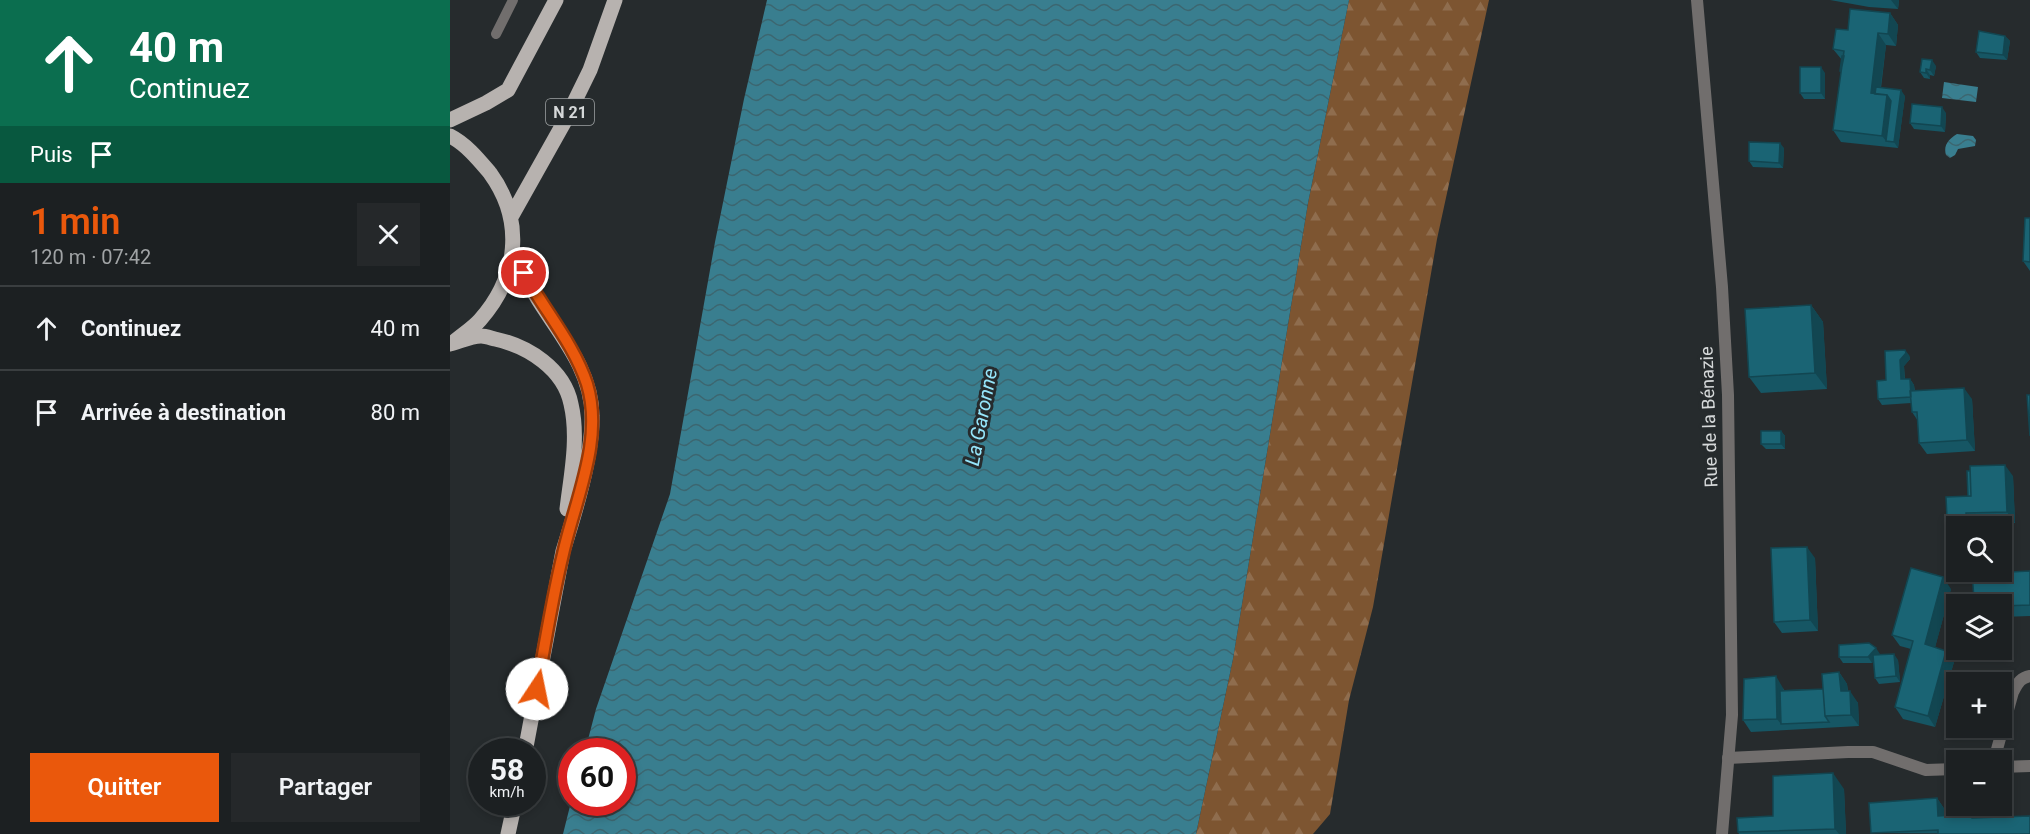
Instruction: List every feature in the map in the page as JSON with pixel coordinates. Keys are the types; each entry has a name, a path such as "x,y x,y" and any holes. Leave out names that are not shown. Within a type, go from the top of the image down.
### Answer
{"main road":[{"path":"450,120 486,104 507,90 556,0"},
{"name":"N 21","path":"511,217 566,119 590,70 615,0"},
{"path":"450,136 480,161 500,187 511,217 513,257 500,291 479,321 450,344"},
{"path":"513,257 538,300 567,341 587,385 593,415 587,456 573,519 563,551"},
{"path":"450,344 481,336 525,349 541,360 562,380 571,403 574,439 563,551 528,738"},
{"path":"508,834 512,816"}],"street":[{"name":"Rue de la Bénazie","path":"1697,0 1722,286 1728,395 1732,715 1722,834"},
{"path":"1997,750 2013,692 2019,681 2030,676"},
{"path":"1728,758 1873,752 1926,770 1946,769"},
{"path":"2012,767 2030,766"}],"lane":[{"path":"496,34 513,0"}],"green space":[{"path":"1349,0 1489,0 1437,239 1373,607 1349,700 1330,814 1313,834 1196,834 1233,659 1308,203"}],"water":[{"name":"La Garonne","path":"767,0 1349,0 1308,203 1233,659 1196,834 563,834 568,816 636,816 636,738 588,738 596,709 670,494 715,242"},
{"path":"1944,82 1978,87 1976,102 1942,98"},
{"path":"1957,134 1973,136 1976,140 1975,146 1958,149 1950,158 1946,155 1946,145"}],"building":[{"path":"1850,9 1890,13 1888,34 1878,33 1871,93 1887,95 1882,136 1833,130 1844,51 1833,49 1836,29 1848,30"},
{"path":"1979,31 2005,36 2003,55 1976,52"},
{"path":"1922,59 1932,60 1930,70 1926,69 1926,73 1920,72"},
{"path":"1800,67 1821,67 1821,93 1800,93"},
{"path":"1876,87 1901,90 1894,142 1886,141 1891,101 1887,95 1875,94"},
{"path":"1912,104 1942,107 1941,126 1910,123"},
{"path":"1749,142 1780,143 1779,163 1749,161"},
{"path":"2025,218 2030,218 2030,262 2023,261"},
{"path":"1811,305 1815,373 1749,377 1745,309"},
{"path":"1905,350 1906,353 1900,360 1901,379 1910,379 1911,397 1878,399 1877,381 1886,380 1885,351"},
{"path":"1964,388 1967,440 1919,443 1917,412 1912,412 1910,391"},
{"path":"2027,395 2030,395 2030,436"},
{"path":"1761,431 1781,431 1781,444 1761,444"},
{"path":"2005,465 2007,512 1947,516 1946,497 1971,496 1970,466"},
{"path":"1967,471 1970,471 1971,496 1968,496"},
{"path":"1807,547 1810,620 1774,622 1771,548"},
{"path":"1911,568 1943,577 1925,644 1946,651 1928,716 1895,707 1913,641 1892,635"},
{"path":"2030,571 2030,605 2012,606 2012,594 1974,594 1973,582 2012,582 2012,572"},
{"path":"1869,643 1876,648 1868,657 1839,657 1839,645"},
{"path":"1894,654 1896,676 1875,678 1873,655"},
{"path":"1839,672 1841,691 1850,691 1851,715 1825,716 1822,674"},
{"path":"1776,676 1777,719 1743,720 1744,679"},
{"path":"1823,689 1825,716 1829,722 1781,724 1780,691"},
{"path":"1833,773 1835,829 1738,832 1737,818 1773,816 1773,776"},
{"path":"1937,798 1938,816 1972,816 1972,818 2030,816 2030,834 1938,834 1938,830 1871,833 1869,803"}],"route":[{"path":"524,273 538,300 567,341 577,361 587,385 593,415 590,446 563,551 537,689"}]}
